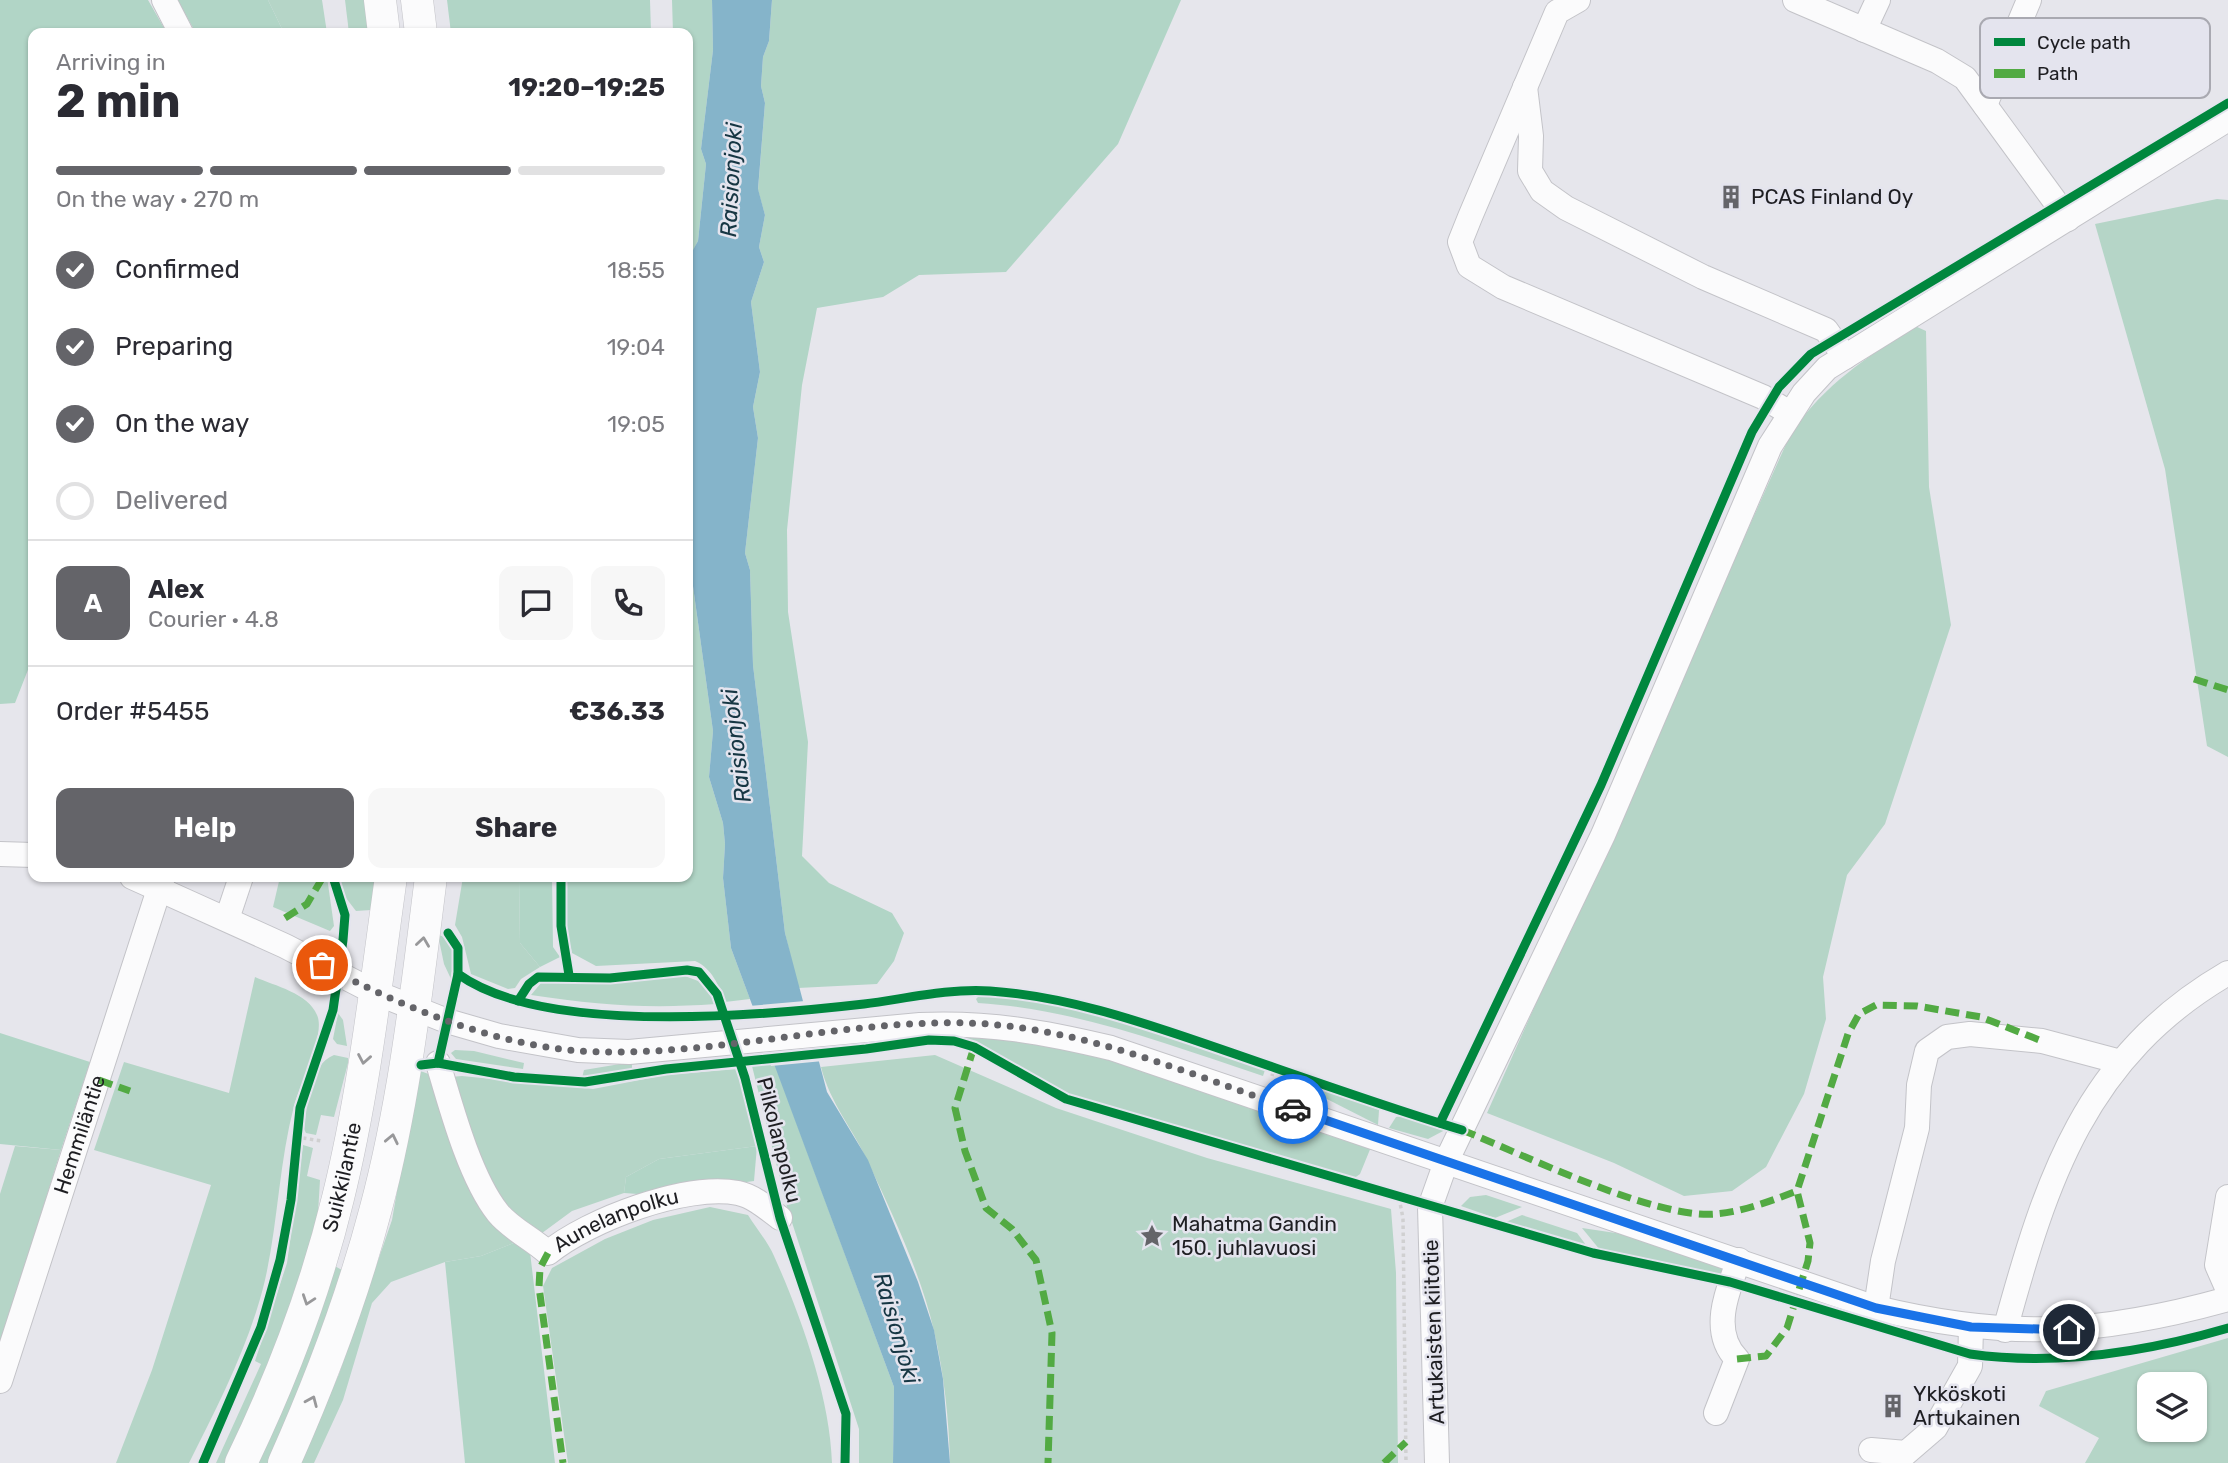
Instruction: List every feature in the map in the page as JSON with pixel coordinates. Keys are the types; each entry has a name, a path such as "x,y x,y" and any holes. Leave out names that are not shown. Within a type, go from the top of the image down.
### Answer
{"main road":[{"path":"380,0 383,28"},
{"path":"417,0 420,28"},
{"name":"Suikkilantie","path":"242,1463 277,1384 329,1235 339,1194 390,882"},
{"name":"Suikkilantie","path":"284,1463 318,1385 369,1233 393,1134 414,1007 430,882"}],"street":[{"path":"164,0 178,28"},
{"path":"1578,0 1557,12 1460,242 1469,266 1503,287 1763,397 1790,413"},
{"path":"1795,0 1937,61 1965,78 2068,219"},
{"path":"1864,30 1878,0"},
{"path":"2021,18 2029,0"},
{"path":"1525,86 1531,136 1530,171 1542,191 1566,208 1703,277 1826,330 1845,358"},
{"path":"1985,105 1988,98"},
{"name":"Artukaisten kiitotie","path":"1437,1463 1430,1207 1446,1161 1603,835 1770,446 1790,413 1827,368 2228,119"},
{"path":"0,853 28,855"},
{"path":"227,919 239,882"},
{"path":"161,883 374,992 477,1031 569,1049 601,1052 664,1050 864,1030 967,1023 1017,1027 1111,1048 1876,1308 1971,1327 2088,1329 2182,1312 2228,1299"},
{"name":"Hemmiläntie","path":"0,1381 161,883"},
{"path":"2005,1329 2047,1189 2083,1117 2121,1062 2166,1015 2228,973"},
{"path":"1876,1308 1883,1261 1917,1128 1919,1085 1927,1051 1947,1037 1970,1034 2042,1041 2121,1062"},
{"name":"Aunelanpolku","path":"438,1063 456,1121 491,1201 499,1214 548,1253 587,1227 636,1207 676,1197 738,1193 780,1218"},
{"path":"2228,1197 2217,1265 2228,1290"},
{"path":"1716,1413 1737,1359 1723,1338 1722,1321 1739,1260"},
{"path":"1871,1450 1906,1453 1935,1428 1970,1366 1971,1327"}],"path":[{"path":"1262,1063 1273,1072 1286,1071"},
{"path":"295,1150 297,1132 322,1140"},
{"path":"1387,1194 1430,1207"},
{"path":"1399,1198 1403,1218 1406,1463"}],"green space":[{"path":"0,0 148,0 164,28 28,28 28,670 15,703 0,704"},
{"path":"177,0 268,0 282,28 193,28"},
{"path":"268,0 322,0 326,28 282,28"},
{"path":"345,0 368,0 371,28 348,28"},
{"path":"447,0 650,0 651,28 450,28"},
{"path":"672,0 712,0 713,50 701,149 706,164 698,241 693,251 693,28 673,28"},
{"path":"772,0 1181,0 1118,144 1006,272 919,275 883,297 817,308 802,385 787,530 788,612 808,742 802,856 829,883 892,913 904,933 894,961 877,984 798,988 785,933 753,665 750,570 745,553 758,438 753,407 760,372 751,302 764,262 759,247 765,215 758,190 765,103 761,86 763,57 769,41"},
{"path":"2217,199 2228,200 2228,757 2207,746 2165,469 2095,224"},
{"path":"1915,326 1926,331 1929,487 1951,625 1885,824 1847,875 1823,977 1826,1019 1804,1094 1766,1167 1732,1191 1684,1196 1614,1163 1487,1113 1791,433 1818,400 1847,373"},
{"path":"693,586 713,731 709,777 723,823 723,878 731,948 750,999 725,1002 711,973 695,961 596,966 572,953 566,928 566,882 693,882"},
{"path":"279,882 328,882 334,926 330,931 273,907"},
{"path":"341,882 376,882 371,910 356,911 346,898"},
{"path":"462,882 519,882 520,943 540,967 521,979 515,988 508,989 471,974 462,937 455,925"},
{"path":"519,882 552,882 553,947 560,957 540,967 520,943"},
{"path":"438,935 450,941 452,946 454,958 451,979 444,964"},
{"path":"682,975 701,982 716,1004 623,1005 531,995 541,983 556,979 605,982"},
{"path":"255,977 290,991 306,1001 313,1007 319,1023 315,1046 289,1128 269,1258 259,1304 232,1374 189,1463 116,1463 152,1370 211,1185 94,1150 124,1062 229,1093"},
{"path":"979,996 1052,1004 1088,1012 1160,1033 1265,1070 1263,1076 1087,1021 978,1003 976,999"},
{"path":"338,1013 343,1020 347,1046 337,1044 333,1039"},
{"path":"0,1033 90,1062 61,1150 0,1144"},
{"path":"953,1035 980,1035 1094,1054 1371,1147 1360,1174 1353,1179 1092,1104 1007,1061 954,1040"},
{"path":"455,1050 474,1051 524,1063 523,1069 456,1059 451,1053"},
{"path":"334,1055 348,1058 348,1063 334,1117 321,1115 316,1135 306,1133 306,1109 314,1077 326,1060"},
{"path":"935,1055 1056,1108 1207,1158 1391,1209 1396,1273 1398,1463 950,1463 941,1363 922,1288 887,1203 830,1092 821,1067"},
{"path":"632,1062 632,1069 582,1078 584,1070"},
{"path":"774,1062 894,1387 893,1463 859,1463 859,1429 787,1207 752,1066"},
{"path":"738,1069 757,1146 659,1159 626,1177 624,1193 572,1211 538,1236 510,1211 487,1178 450,1077 593,1089 666,1075"},
{"path":"418,1070 431,1075 524,1239 481,1256 445,1262 391,1282 372,1303 343,1400 314,1463 300,1463 339,1374 392,1220"},
{"path":"1322,1088 1379,1110 1378,1125 1319,1095"},
{"path":"1402,1116 1445,1130 1428,1139 1389,1128 1396,1117"},
{"path":"303,1145 313,1148 307,1176 320,1180 317,1230 270,1369 229,1463 216,1463 261,1364 255,1361 287,1263"},
{"path":"15,1146 61,1150 0,1346 0,1194"},
{"path":"757,1146 754,1181 652,1195 624,1193 626,1177 659,1159"},
{"path":"1486,1195 1522,1207 1495,1218 1461,1206 1470,1197"},
{"path":"710,1207 748,1215 774,1256 794,1304 820,1384 832,1463 568,1463 543,1286 552,1268 605,1239 653,1220"},
{"path":"1522,1215 1577,1233 1586,1245 1506,1222"},
{"path":"1582,1228 1629,1235 1724,1267 1726,1274 1691,1271 1600,1250"},
{"path":"524,1239 530,1252 555,1463 465,1463 445,1262 481,1256"},
{"path":"331,1264 342,1270 339,1295 271,1463 255,1463"},
{"path":"2228,1338 2228,1463 2085,1463 2099,1438 2039,1406 2046,1391"}],"water":[{"name":"Raisionjoki","path":"712,0 772,0 769,41 763,57 761,86 765,103 758,189 765,215 759,247 764,262 751,302 760,372 753,407 758,438 745,553 750,570 753,665 785,933 827,1092 868,1160 918,1282 934,1330 943,1379 950,1463 893,1463 894,1387 731,948 723,878 723,823 709,777 713,731 693,586 693,250 698,241 706,164 701,149 713,50"}],"pier":[{"path":"805,1001 823,1061 771,1066 749,1006"}],"marked path":[{"path":"2194,679 2228,690"},
{"path":"285,918 307,904 320,882"},
{"path":"1737,1359 1766,1356 1787,1328 1808,1261 1810,1243 1797,1191 1848,1034 1859,1014 1876,1005 1917,1006 1981,1017 2042,1041"},
{"path":"974,1047 955,1108 965,1151 986,1208 1012,1229 1036,1260 1052,1333 1048,1463"},
{"path":"99,1080 130,1091"},
{"path":"1462,1130 1588,1183 1624,1196 1689,1213 1715,1214 1736,1211 1797,1191"},
{"path":"548,1253 540,1268 539,1287 563,1463"},
{"path":"1384,1463 1406,1442"}],"cycle path":[{"path":"1440,1123 1601,785 1752,432 1779,387 1811,354 2228,103"},
{"path":"203,1463 261,1327 280,1260 291,1200 300,1108 333,1010 345,915 335,882"},
{"path":"561,882 561,926 569,975"},
{"path":"448,933 458,948 458,974 496,994 543,1007 597,1014 713,1016 820,1009 959,991 1018,994 1126,1018 1462,1130"},
{"name":"Pilkolanpolku","path":"518,1001 529,984 538,977 610,978 687,970 699,972 717,994 745,1078 780,1218 846,1414 845,1463"},
{"path":"438,1063 458,974"},
{"path":"421,1065 438,1063 514,1077 585,1082 666,1069 929,1040 954,1041 974,1047 1066,1099 1593,1253 1730,1282 1970,1354 2035,1358 2100,1354 2165,1344 2228,1328"}],"way so far":[{"path":"322,965 374,992 477,1031 578,1051 664,1050 920,1025 967,1023 1017,1027 1111,1048 1293,1109"}],"place":[{"name":"PCAS Finland Oy","path":"1731,197"},
{"name":"Mahatma Gandin 150. juhlavuosi","path":"1152,1236"},
{"name":"Ykköskoti Artukainen","path":"1893,1406"}],"route":[{"path":"1293,1109 1876,1308 1971,1327 2069,1330"}]}
